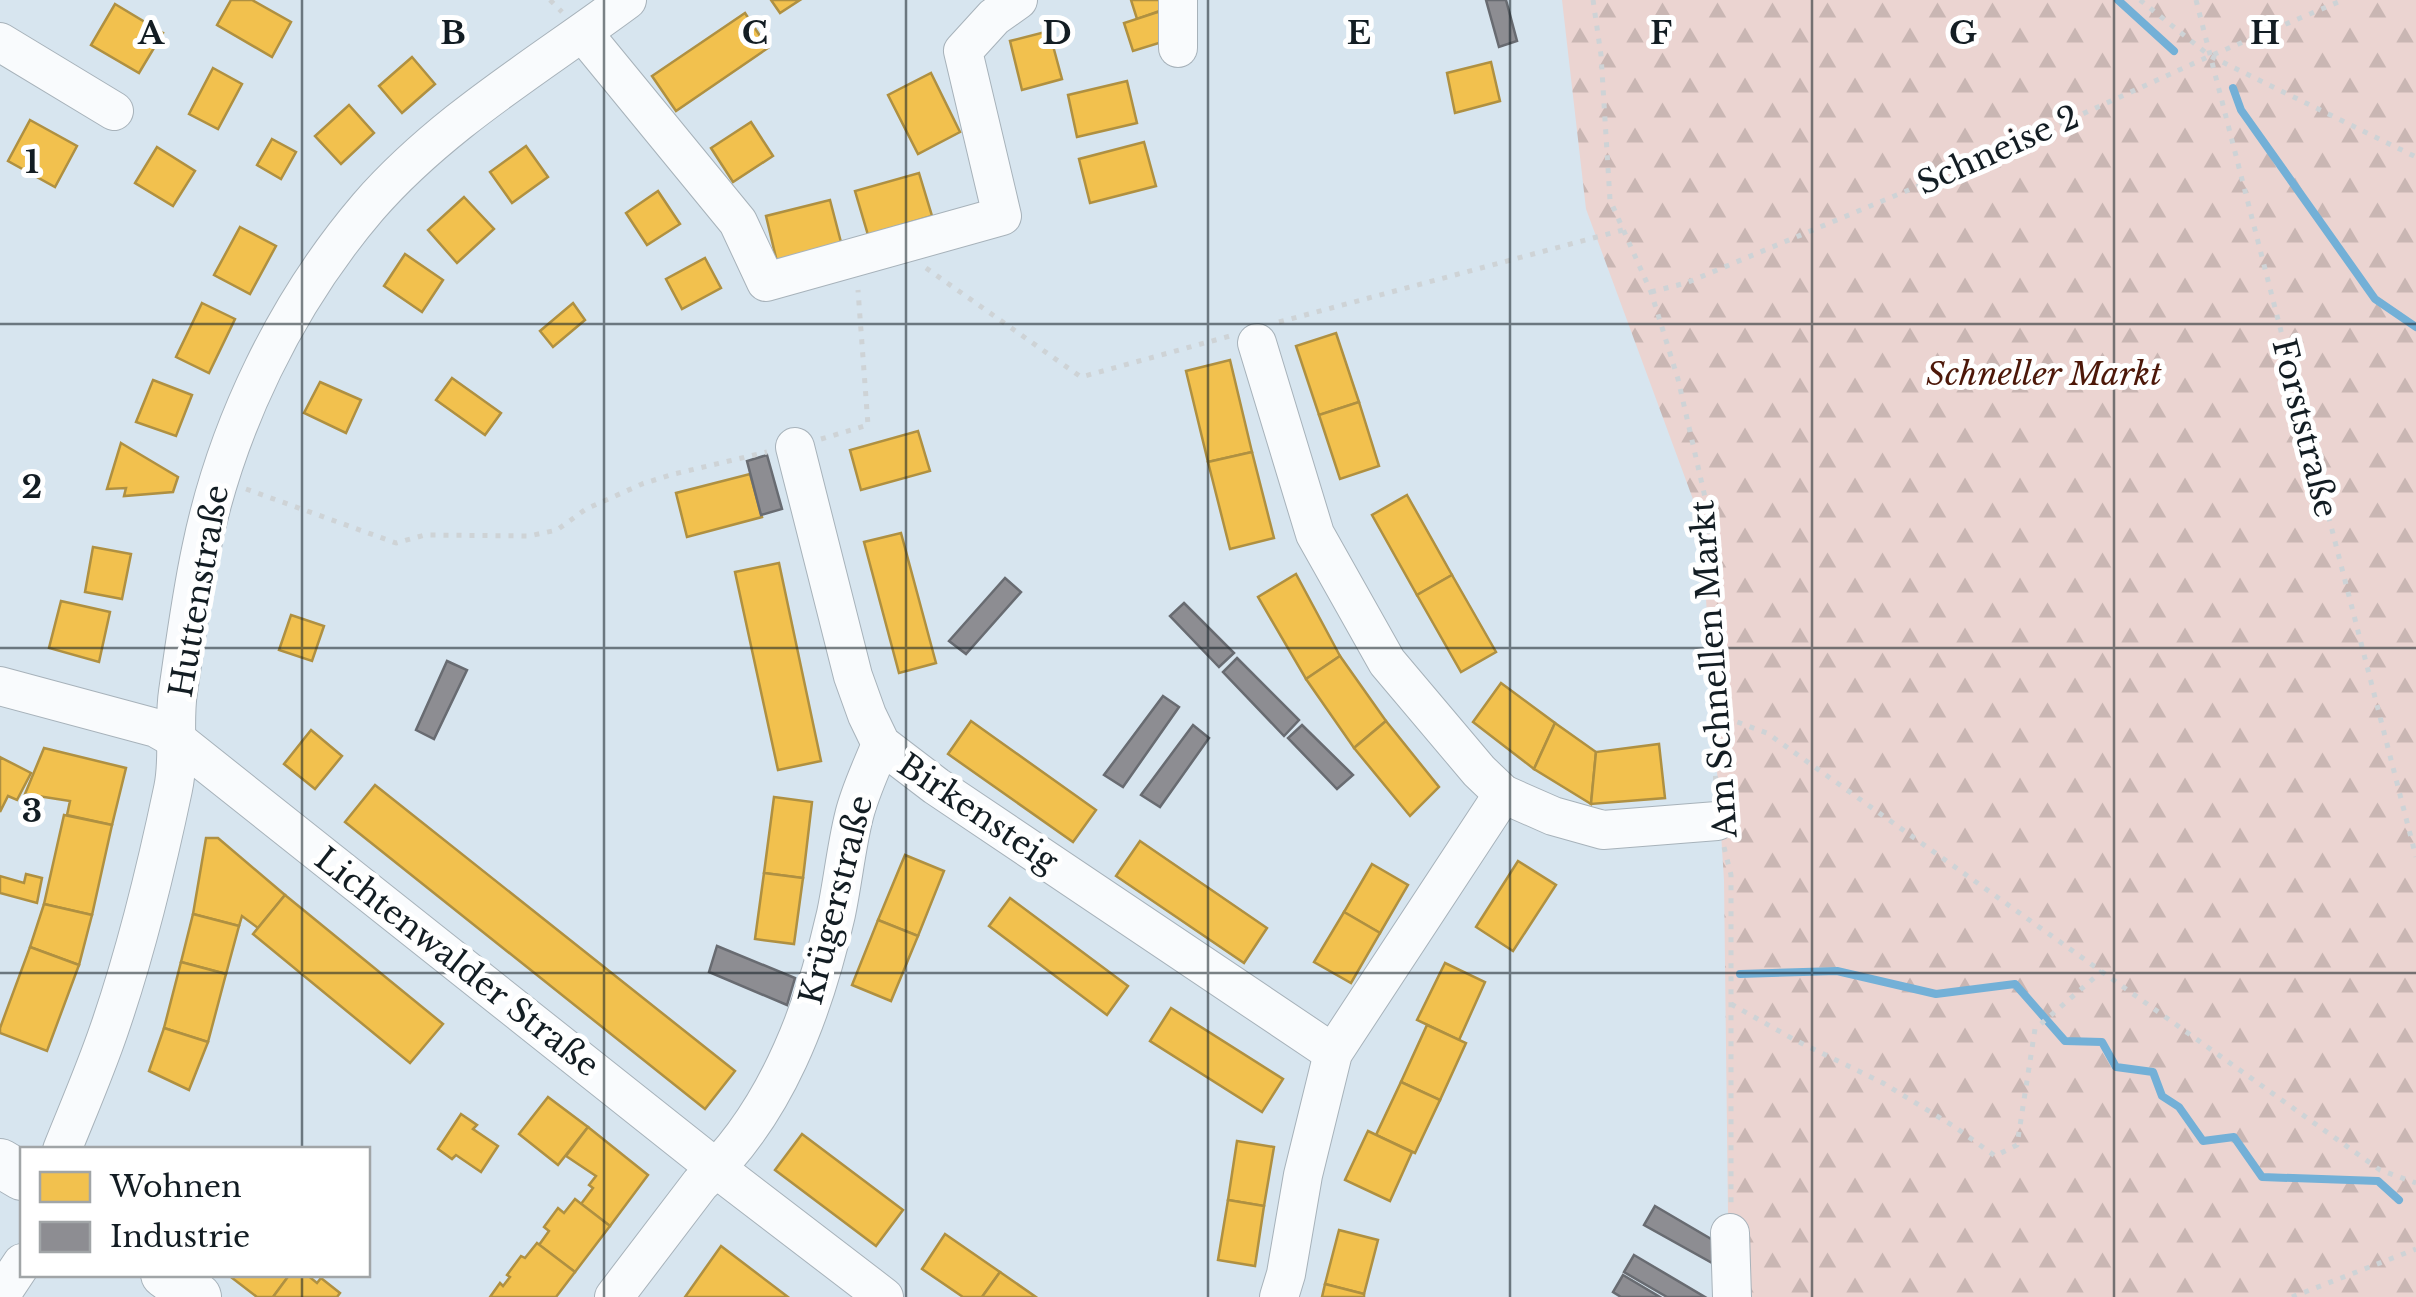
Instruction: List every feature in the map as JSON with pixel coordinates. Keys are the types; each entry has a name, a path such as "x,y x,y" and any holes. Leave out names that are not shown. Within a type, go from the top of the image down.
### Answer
{"main road":[{"path":"170,1277 197,1297"}],"street":[{"name":"Huttenstraße","path":"63,1147 95,1069 131,962 174,785 177,699 201,550 219,478 259,374 326,262 368,208 415,158 471,112 627,0"},
{"path":"583,32 738,222 766,282 1002,216 962,52 994,17 1018,0"},
{"path":"1178,0 1178,48"},
{"path":"0,42 114,111"},
{"path":"1256,333 1316,534 1387,662 1480,771 1503,794 1553,816 1603,830 1717,820"},
{"name":"Birkensteig","path":"795,447 852,676 881,744 936,786 1333,1052"},
{"name":"Lichtenwalder Straße","path":"0,686 156,728 177,740 716,1169 884,1297"},
{"name":"Krügerstraße","path":"614,1297 700,1184 736,1145 764,1104 804,1022 817,988 836,910 855,811 881,744"},
{"path":"1279,1297 1333,1052 1503,794"},
{"path":"1730,1234 1732,1297"},
{"path":"0,1296 20,1266"}],"path":[{"name":"Am Schnellen Markt","path":"1593,0 1601,55 1610,200 1651,292 1678,379 1706,506 1717,820 1731,875 1730,1234"},
{"path":"2140,0 2210,56 2416,158"},
{"name":"Forststraße","path":"2196,0 2416,856"},
{"name":"Schneise 2","path":"1651,292 1686,283 1990,156 2343,0"},
{"path":"926,268 1082,377 1256,333 1623,230"},
{"path":"219,478 396,544 425,535 528,536 557,530 586,509 642,484 868,425 856,257"},
{"path":"1713,713 1768,733 2380,1170 2416,1183"},
{"path":"1731,1004 1795,1040 1884,1082 1995,1156 2017,1145 2035,1029 2102,971"},
{"path":"2298,1295 2416,1249"}],"green space":[{"name":"Schneller Markt","path":"1562,0 2416,0 2416,1297 1729,1297 1724,880 1701,521 1586,209"}],"building: Wohnen":[{"path":"231,0 252,0 291,22 272,57 217,25"},
{"path":"771,0 800,0 780,13"},
{"path":"1131,0 1169,0 1171,7 1137,19"},
{"path":"115,4 163,33 139,73 91,45"},
{"path":"1164,10 1172,39 1133,51 1124,23"},
{"path":"745,13 768,48 676,111 652,76"},
{"path":"1049,31 1062,79 1022,90 1010,41"},
{"path":"412,57 435,84 402,113 379,86"},
{"path":"1491,62 1500,101 1455,113 1447,73"},
{"path":"213,68 242,84 218,129 189,114"},
{"path":"931,73 960,132 918,154 888,95"},
{"path":"1127,81 1137,123 1077,137 1068,95"},
{"path":"349,105 374,133 341,164 315,136"},
{"path":"30,120 77,146 55,187 8,161"},
{"path":"751,122 773,156 733,182 711,148"},
{"path":"272,139 296,152 281,179 257,165"},
{"path":"1144,142 1156,186 1090,203 1079,159"},
{"path":"526,146 548,177 512,203 490,172"},
{"path":"157,147 195,171 173,206 135,183"},
{"path":"919,173 932,216 868,235 855,191"},
{"path":"658,191 680,224 647,245 626,213"},
{"path":"464,197 494,229 457,263 428,230"},
{"path":"830,200 842,246 777,262 766,216"},
{"path":"240,227 276,246 250,294 214,275"},
{"path":"405,254 443,280 422,312 384,286"},
{"path":"705,258 721,288 682,309 666,279"},
{"path":"202,303 235,319 209,373 176,357"},
{"path":"573,303 585,320 553,347 540,331"},
{"path":"1336,333 1359,402 1319,415 1296,346"},
{"path":"1230,360 1252,452 1208,462 1186,371"},
{"path":"452,378 501,413 485,435 436,400"},
{"path":"153,380 192,395 176,436 136,422"},
{"path":"320,382 361,400 346,433 304,413"},
{"path":"1359,402 1379,466 1340,479 1319,415"},
{"path":"918,431 930,471 861,490 850,450"},
{"path":"121,443 178,477 173,492 124,496 126,488 107,489"},
{"path":"1252,452 1274,538 1230,549 1208,462"},
{"path":"750,474 762,517 687,537 676,493"},
{"path":"1407,495 1452,575 1417,595 1372,515"},
{"path":"901,533 936,663 899,673 864,542"},
{"path":"93,547 131,554 122,599 85,592"},
{"path":"779,563 821,761 778,770 735,572"},
{"path":"1296,574 1340,656 1306,679 1258,597"},
{"path":"1452,575 1496,652 1461,672 1417,595"},
{"path":"61,601 110,612 99,662 49,648"},
{"path":"291,615 324,626 312,661 279,650"},
{"path":"1340,656 1386,721 1354,748 1306,679"},
{"path":"1501,683 1555,723 1534,769 1473,722"},
{"path":"971,721 1096,810 1073,842 948,754"},
{"path":"1386,721 1439,787 1410,816 1354,748"},
{"path":"1555,723 1596,752 1591,804 1534,769"},
{"path":"311,730 342,756 315,789 284,764"},
{"path":"1659,744 1665,798 1591,804 1596,752"},
{"path":"44,748 126,768 112,825 67,815 70,801 25,794"},
{"path":"0,757 31,773 17,800 8,796 0,812"},
{"path":"375,785 735,1071 705,1109 345,822"},
{"path":"774,797 812,802 803,878 764,873"},
{"path":"64,815 112,825 92,915 44,904"},
{"path":"206,838 218,838 285,895 258,928 242,916 239,926 193,914"},
{"path":"1140,841 1267,928 1244,963 1116,876"},
{"path":"905,855 944,871 918,936 878,920"},
{"path":"1518,861 1556,885 1513,951 1476,927"},
{"path":"1372,864 1408,885 1380,933 1344,912"},
{"path":"764,873 803,878 794,944 755,939"},
{"path":"26,874 42,878 37,903 0,893 0,876 24,883"},
{"path":"285,895 443,1024 410,1063 253,934"},
{"path":"1010,898 1128,986 1107,1015 989,926"},
{"path":"44,904 92,915 79,965 30,947"},
{"path":"1344,912 1380,933 1351,983 1314,962"},
{"path":"193,914 239,926 226,974 181,962"},
{"path":"878,920 918,936 891,1001 852,985"},
{"path":"30,947 79,965 47,1051 0,1033"},
{"path":"181,962 226,974 208,1042 164,1028"},
{"path":"1445,963 1485,982 1459,1040 1417,1020"},
{"path":"1171,1008 1283,1079 1262,1112 1150,1041"},
{"path":"1427,1025 1466,1043 1440,1100 1401,1082"},
{"path":"164,1028 208,1042 189,1090 149,1071"},
{"path":"1401,1082 1440,1100 1415,1153 1376,1135"},
{"path":"548,1097 588,1127 558,1165 519,1134"},
{"path":"461,1114 477,1125 473,1129 498,1146 481,1172 456,1155 452,1159 438,1149"},
{"path":"588,1127 648,1175 610,1226 581,1204 593,1188 589,1185 596,1176 566,1156"},
{"path":"1368,1131 1412,1152 1390,1201 1345,1180"},
{"path":"802,1134 903,1210 876,1246 775,1170"},
{"path":"1237,1141 1274,1147 1264,1206 1228,1200"},
{"path":"575,1199 610,1226 575,1272 539,1245 549,1231 544,1227 558,1208 564,1213"},
{"path":"1228,1200 1264,1206 1255,1266 1218,1260"},
{"path":"1339,1230 1378,1240 1364,1294 1325,1284"},
{"path":"945,1234 1000,1272 982,1297 963,1297 922,1269"},
{"path":"537,1243 575,1272 556,1297 490,1297 510,1277 507,1275 521,1256 525,1258"},
{"path":"721,1246 788,1297 685,1297"},
{"path":"1000,1272 1036,1297 982,1297"},
{"path":"231,1277 288,1277 273,1297 257,1297"},
{"path":"288,1277 310,1277 317,1283 321,1278 340,1293 337,1297 273,1297"},
{"path":"1325,1284 1364,1294 1364,1297 1322,1297"}],"building: Industrie":[{"path":"1486,0 1506,0 1517,41 1499,47"},
{"path":"767,455 782,509 761,515 747,461"},
{"path":"1005,578 1021,592 966,654 949,641"},
{"path":"1184,603 1234,653 1219,667 1170,616"},
{"path":"1237,658 1299,720 1284,736 1223,672"},
{"path":"447,661 467,670 434,739 416,730"},
{"path":"1163,696 1179,707 1123,787 1104,775"},
{"path":"1193,725 1209,738 1160,807 1141,795"},
{"path":"1302,725 1353,775 1337,789 1288,738"},
{"path":"717,946 795,978 787,1005 709,972"},
{"path":"1655,1206 1723,1246 1714,1264 1644,1225"},
{"path":"1634,1255 1705,1297 1667,1297 1624,1272"},
{"path":"1623,1275 1660,1297 1621,1297 1613,1292"}],"waterway":[{"path":"2118,0 2174,51"},
{"path":"2233,88 2241,110 2375,299 2416,327"},
{"path":"1740,974 1837,971 1936,994 2015,984 2065,1041 2102,1042 2116,1067 2153,1072 2162,1096 2179,1107 2203,1141 2234,1137 2262,1177 2378,1181 2399,1200"}]}
